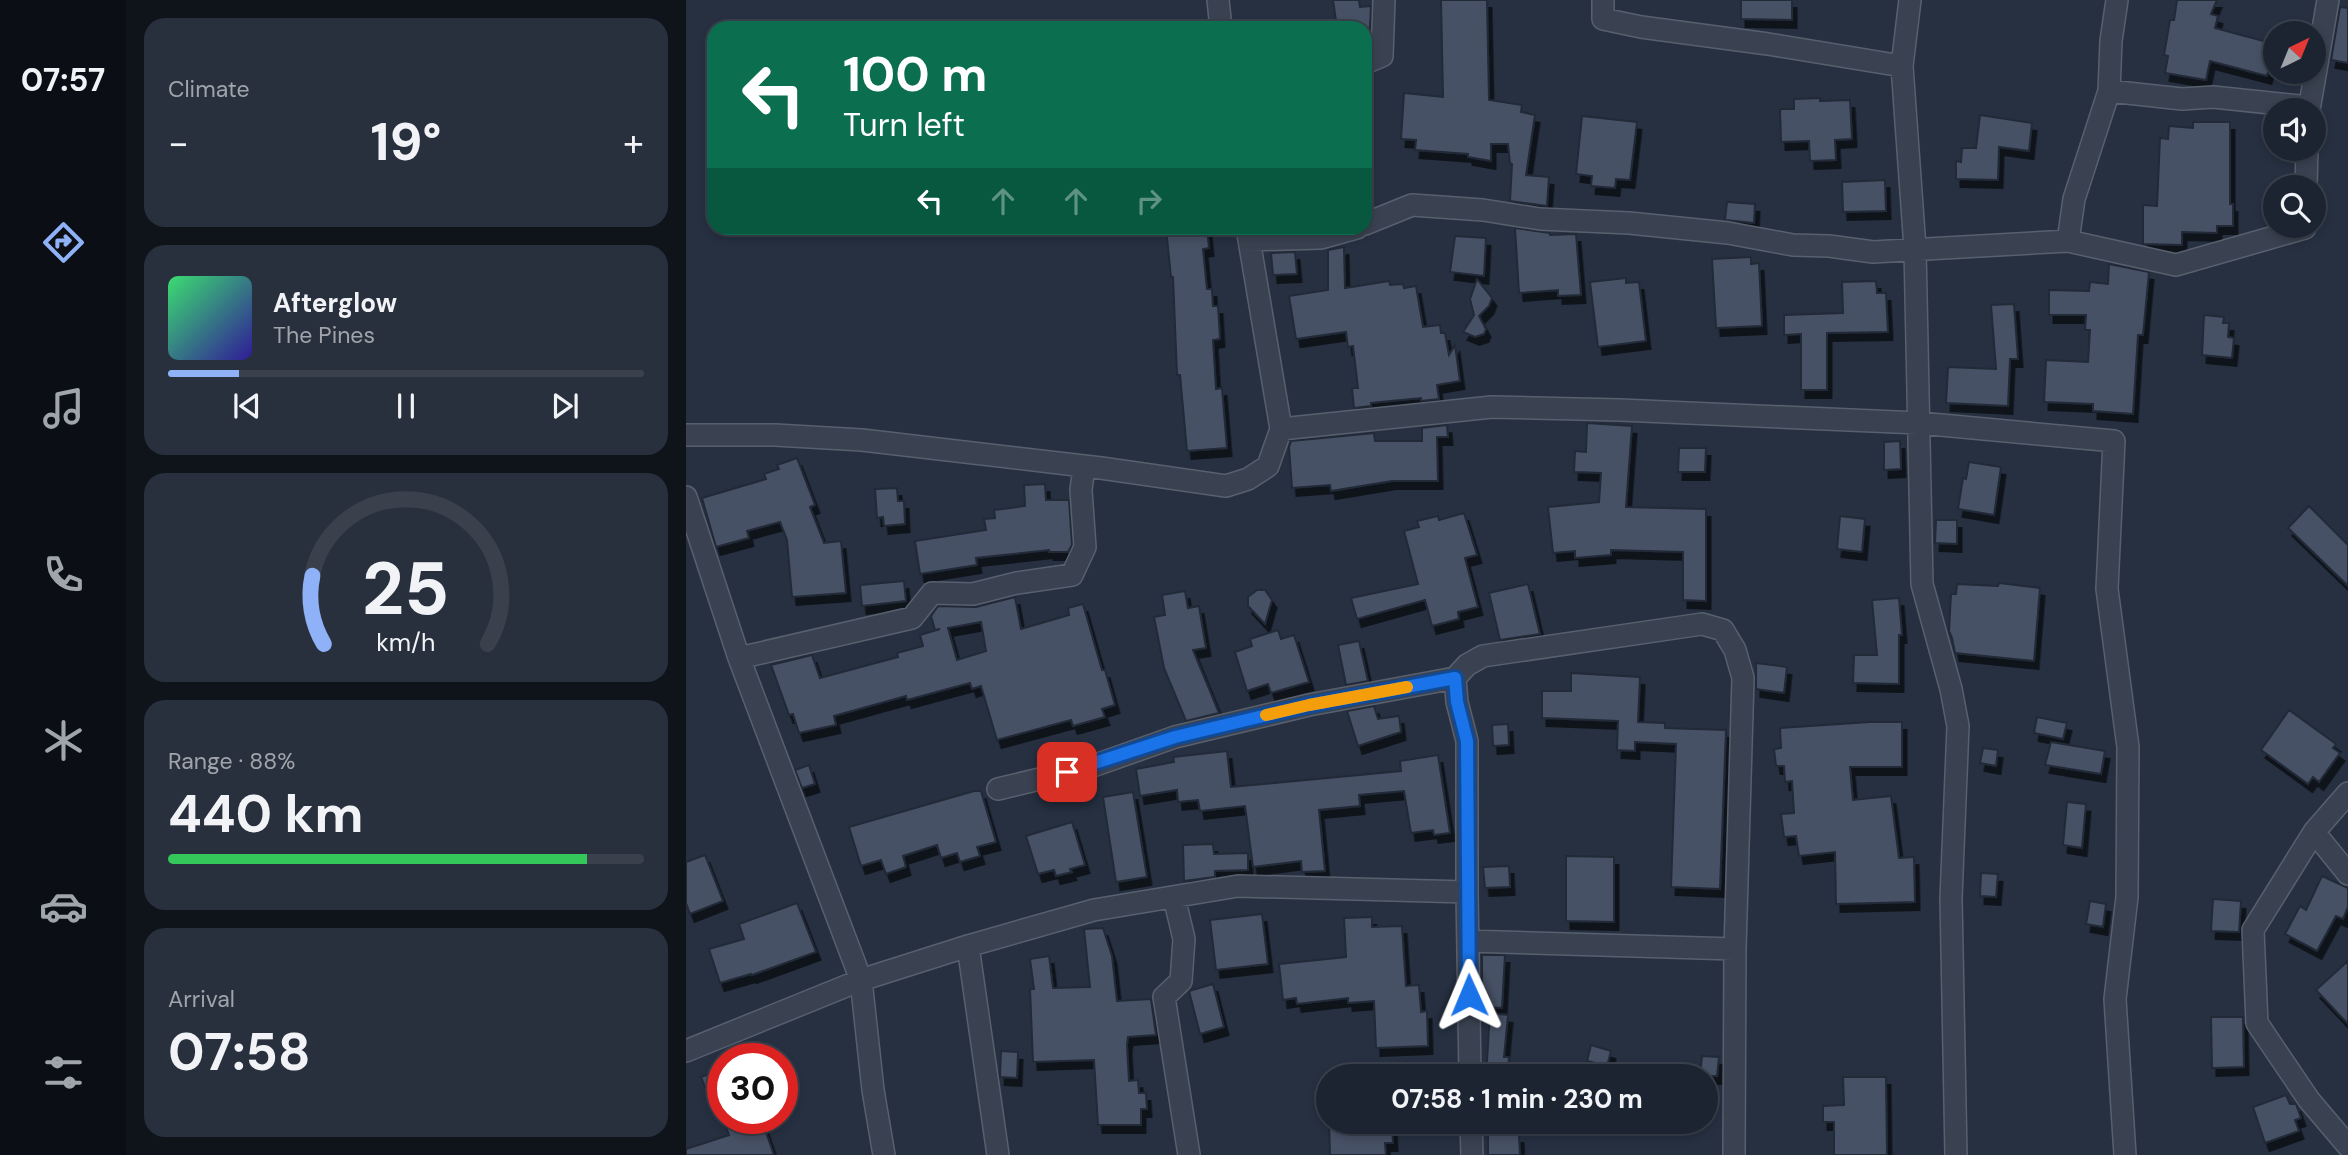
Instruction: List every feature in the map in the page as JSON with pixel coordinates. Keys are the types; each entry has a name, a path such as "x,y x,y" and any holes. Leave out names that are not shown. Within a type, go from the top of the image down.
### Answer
{"street":[{"path":"1218,0 1220,21"},
{"path":"1372,60 1382,56 1384,0"},
{"path":"1603,0 1603,19 1902,66"},
{"path":"1910,0 1902,66 1915,248 1922,584 1951,689 1958,726 1951,898 1956,1155"},
{"path":"2068,241 2074,199 2109,91 2111,41 2117,0"},
{"path":"2311,98 2328,0"},
{"path":"2109,91 2182,99 2213,97 2263,103"},
{"path":"1372,221 1412,205 1483,210 1540,219 1629,223 1728,233 1793,245 1829,246 1873,252 2068,241 2176,265 2270,238"},
{"path":"686,435 775,435 862,440 1226,486 1248,479 1268,466 1281,429 1248,235"},
{"path":"1266,235 1321,238 1332,235"},
{"path":"1281,429 1492,407 1634,410 1919,424 2114,441 2107,589 2128,747 2127,897 2115,999 2125,1155"},
{"path":"739,658 912,618 932,593 973,594 1017,583 1072,575 1086,547 1081,490 1084,467"},
{"path":"686,497 739,658 862,980 873,1090 884,1155"},
{"path":"998,789 1090,767 1175,737 1309,705 1455,678 1467,665 1483,656 1683,625 1702,624 1723,631 1735,650 1743,678 1735,949 1734,1155"},
{"path":"1455,678 1457,702 1467,741 1471,1064"},
{"path":"2348,793 2314,832 2253,930 2257,1023 2309,1100 2348,1146"},
{"path":"2314,832 2348,874"},
{"path":"686,1051 862,980 1094,910 1238,886 1467,892"},
{"path":"1174,897 1184,939 1181,981 1164,998 1189,1155"},
{"path":"1468,941 1735,949"},
{"path":"968,946 998,1155"},
{"path":"1471,1134 1472,1155"}],"building":[{"path":"1333,0 1359,0 1360,7 1371,6 1370,21 1336,21"},
{"path":"1441,0 1487,0 1489,100 1522,105 1521,112 1535,115 1526,175 1549,177 1547,206 1510,201 1512,164 1508,144 1491,144 1491,161 1468,157 1468,154 1415,150 1416,140 1401,139 1404,93 1443,97"},
{"path":"1741,0 1792,0 1792,20 1741,19"},
{"path":"2177,0 2217,0 2211,14 2218,16 2215,28 2263,41 2263,75 2210,61 2206,80 2165,73 2168,56 2164,55 2170,20 2174,20"},
{"path":"2340,7 2348,8 2348,63 2331,60"},
{"path":"1820,98 1820,101 1850,100 1852,139 1835,140 1836,160 1810,161 1809,141 1781,142 1780,109 1794,109 1794,99"},
{"path":"1980,115 2032,123 2029,151 1999,147 1998,180 1956,179 1956,161 1961,162 1962,148 1976,148"},
{"path":"1582,116 1637,122 1630,180 1616,179 1615,188 1591,186 1592,176 1576,174"},
{"path":"2193,122 2230,122 2230,204 2233,204 2233,226 2217,226 2217,233 2182,232 2182,245 2143,244 2143,205 2157,206 2160,138 2168,139 2169,126 2193,128"},
{"path":"1885,180 1886,211 1843,212 1842,182"},
{"path":"1727,202 1755,204 1754,223 1725,220"},
{"path":"1515,228 1550,235 1576,234 1581,295 1558,296 1558,290 1519,293"},
{"path":"1167,235 1208,235 1209,248 1203,249 1207,289 1212,289 1213,306 1218,306 1220,339 1213,340 1216,389 1222,388 1227,448 1187,451 1180,375 1177,375"},
{"path":"1455,236 1486,238 1484,276 1450,272"},
{"path":"1344,247 1345,288 1389,281 1390,285 1403,284 1404,288 1416,286 1423,327 1440,325 1441,333 1445,333 1449,355 1455,345 1460,381 1437,385 1439,399 1371,403 1371,406 1354,408 1352,388 1358,388 1353,346 1348,347 1346,332 1296,339 1289,296 1328,290 1328,250"},
{"path":"1295,252 1297,274 1273,275 1271,253"},
{"path":"1751,257 1751,264 1759,263 1762,326 1716,328 1712,259"},
{"path":"2109,264 2149,272 2143,335 2138,335 2133,414 2093,411 2093,404 2044,402 2046,360 2088,362 2090,330 2085,330 2086,315 2049,315 2049,290 2089,291 2090,282 2108,284"},
{"path":"1626,278 1626,283 1639,282 1646,341 1598,347 1590,282"},
{"path":"1477,279 1492,298 1489,306 1479,316 1486,329 1484,334 1475,337 1463,332 1474,315 1470,299"},
{"path":"1876,281 1877,293 1886,293 1888,332 1827,333 1827,390 1801,390 1801,334 1784,335 1784,315 1843,313 1842,282"},
{"path":"2014,304 2018,359 2010,359 2008,406 1946,403 1948,367 1996,369 1991,305"},
{"path":"2204,315 2224,317 2223,323 2229,323 2228,337 2234,338 2232,358 2202,355"},
{"path":"1587,423 1632,426 1626,507 1706,509 1706,601 1683,600 1683,552 1611,550 1611,555 1575,558 1575,551 1553,553 1548,507 1599,502 1601,473 1574,472 1575,451 1586,452"},
{"path":"1447,425 1448,437 1437,437 1438,481 1392,481 1331,491 1330,485 1292,488 1289,447 1291,441 1374,433 1375,441 1422,441 1422,428"},
{"path":"1900,441 1901,469 1884,470 1884,442"},
{"path":"1679,448 1706,448 1705,472 1678,472"},
{"path":"797,458 815,505 810,507 824,543 841,541 846,593 792,597 787,540 780,522 747,531 749,538 716,547 702,498 766,479 764,474 779,469 777,465"},
{"path":"1969,462 2001,467 1994,515 1958,509 1963,478 1966,479"},
{"path":"1045,484 1046,500 1069,500 1072,545 1068,552 1049,550 976,558 977,565 920,574 915,541 986,530 984,519 995,518 994,510 1025,506 1024,485"},
{"path":"897,488 898,501 904,501 905,524 884,526 883,517 877,518 875,489"},
{"path":"2309,506 2348,545 2348,586 2288,528"},
{"path":"1464,513 1477,555 1465,558 1478,607 1458,612 1459,619 1432,626 1425,600 1357,619 1351,598 1418,584 1404,531 1419,527 1417,521 1438,516 1439,520"},
{"path":"1840,516 1865,519 1862,552 1837,549"},
{"path":"1936,520 1957,520 1957,544 1935,543"},
{"path":"904,581 906,601 862,606 860,585"},
{"path":"1999,583 2040,588 2034,661 1955,653 1949,631 1951,594 1956,594 1957,584 1998,586"},
{"path":"1528,584 1540,634 1500,640 1489,593"},
{"path":"1257,590 1265,590 1272,600 1265,624 1248,606 1248,597"},
{"path":"1185,591 1188,608 1199,606 1206,648 1193,650 1219,713 1186,721 1164,668 1154,617 1165,615 1162,595"},
{"path":"1015,597 1021,629 1069,615 1068,608 1083,604 1115,705 1102,709 1105,717 1073,726 1071,720 997,740 981,686 972,689 970,683 907,700 906,696 834,716 836,725 799,733 793,714 789,715 771,665 812,655 820,678 898,657 897,653 923,646 920,635 940,629 935,630 931,616 938,606 976,607","holes":["981,622 986,651 957,660 948,628"]},
{"path":"1899,598 1902,635 1899,635 1899,684 1853,683 1854,655 1877,655 1872,600"},
{"path":"1278,630 1281,639 1294,635 1309,682 1271,693 1268,684 1247,691 1235,652 1252,646 1250,639"},
{"path":"1359,641 1368,681 1346,685 1338,645"},
{"path":"1756,663 1787,667 1784,693 1756,689"},
{"path":"1571,673 1640,677 1638,722 1665,723 1665,728 1726,730 1720,889 1671,887 1676,744 1635,742 1635,751 1617,750 1618,721 1542,718 1542,691 1571,691"},
{"path":"1374,706 1378,719 1399,716 1401,732 1358,746 1347,711"},
{"path":"2289,710 2336,744 2333,748 2340,753 2319,782 2313,777 2308,784 2261,750"},
{"path":"2037,717 2067,723 2063,739 2034,733"},
{"path":"1902,722 1902,767 1850,767 1853,800 1891,796 1899,858 1914,857 1915,902 1836,904 1835,852 1799,856 1796,836 1784,837 1781,814 1794,813 1792,781 1785,782 1784,766 1776,766 1774,749 1781,748 1780,728"},
{"path":"1508,724 1509,745 1493,746 1492,725"},
{"path":"2051,742 2105,751 2101,774 2045,765"},
{"path":"1983,748 1998,750 1996,766 1980,763"},
{"path":"1227,751 1231,787 1401,771 1400,761 1438,755 1450,833 1434,835 1433,830 1411,833 1404,791 1359,795 1360,806 1319,810 1325,871 1302,872 1301,861 1253,867 1245,806 1200,811 1198,800 1178,802 1177,790 1140,796 1136,769 1174,762 1173,757"},
{"path":"809,765 815,784 802,788 795,770"},
{"path":"981,791 996,842 977,847 980,856 960,862 957,853 941,858 937,845 903,856 906,867 886,874 881,860 861,866 849,827"},
{"path":"1133,792 1147,877 1116,882 1103,797"},
{"path":"2067,802 2086,804 2082,848 2063,845"},
{"path":"1072,822 1085,865 1056,876 1054,870 1038,874 1026,836"},
{"path":"1213,844 1214,854 1248,853 1248,870 1215,871 1215,877 1184,881 1183,845"},
{"path":"705,855 723,901 690,914 686,903 686,862"},
{"path":"1566,856 1614,857 1614,922 1566,921"},
{"path":"1509,866 1510,887 1485,888 1483,867"},
{"path":"1981,873 1998,874 1996,897 1980,896"},
{"path":"2322,876 2348,888 2348,907 2343,919 2336,916 2317,951 2285,934 2300,906 2306,910"},
{"path":"2213,899 2241,901 2239,932 2211,931"},
{"path":"2090,901 2106,904 2103,927 2086,924"},
{"path":"797,903 816,952 752,975 720,983 709,949 744,939 739,924"},
{"path":"1262,914 1268,964 1216,970 1210,920"},
{"path":"1372,917 1372,927 1402,926 1406,986 1419,985 1421,1012 1427,1011 1428,1046 1376,1048 1374,1001 1348,1003 1348,998 1297,1004 1296,998 1283,1000 1279,964 1346,957 1344,918"},
{"path":"1103,928 1112,956 1117,1001 1151,999 1156,1035 1128,1037 1127,1045 1129,1081 1138,1080 1139,1093 1146,1093 1147,1109 1141,1109 1141,1125 1098,1125 1094,1060 1033,1062 1030,989 1034,989 1030,959 1049,956 1053,988 1090,987 1084,929"},
{"path":"1482,955 1505,955 1502,1008 1482,1007"},
{"path":"2348,961 2348,1024 2316,990"},
{"path":"1213,984 1224,1027 1200,1034 1189,991"},
{"path":"1490,1013 1508,1015 1504,1057 1509,1057 1509,1064 1487,1064"},
{"path":"2211,1017 2243,1017 2244,1067 2212,1068"},
{"path":"1591,1045 1611,1051 1608,1064 1587,1061"},
{"path":"1001,1051 1018,1052 1017,1078 1000,1077"},
{"path":"1702,1056 1719,1057 1718,1066 1718,1064 1701,1064"},
{"path":"707,1075 707,1092 701,1077"},
{"path":"1843,1077 1886,1077 1887,1155 1834,1155 1834,1122 1823,1122 1823,1106 1844,1105"},
{"path":"2286,1095 2290,1104 2296,1104 2301,1118 2295,1120 2299,1131 2265,1143 2253,1107"},
{"path":"767,1134 774,1155 686,1155 686,1149 729,1135"},
{"path":"1329,1134 1393,1134 1393,1143 1385,1143 1386,1155 1330,1155"},
{"path":"1488,1135 1519,1135 1520,1155 1488,1155"}],"slow traffic":[{"path":"1266,715 1407,687"}],"route":[{"path":"1067,772 1090,767 1175,737 1309,705 1455,678 1457,702 1467,741 1469,995"}]}
